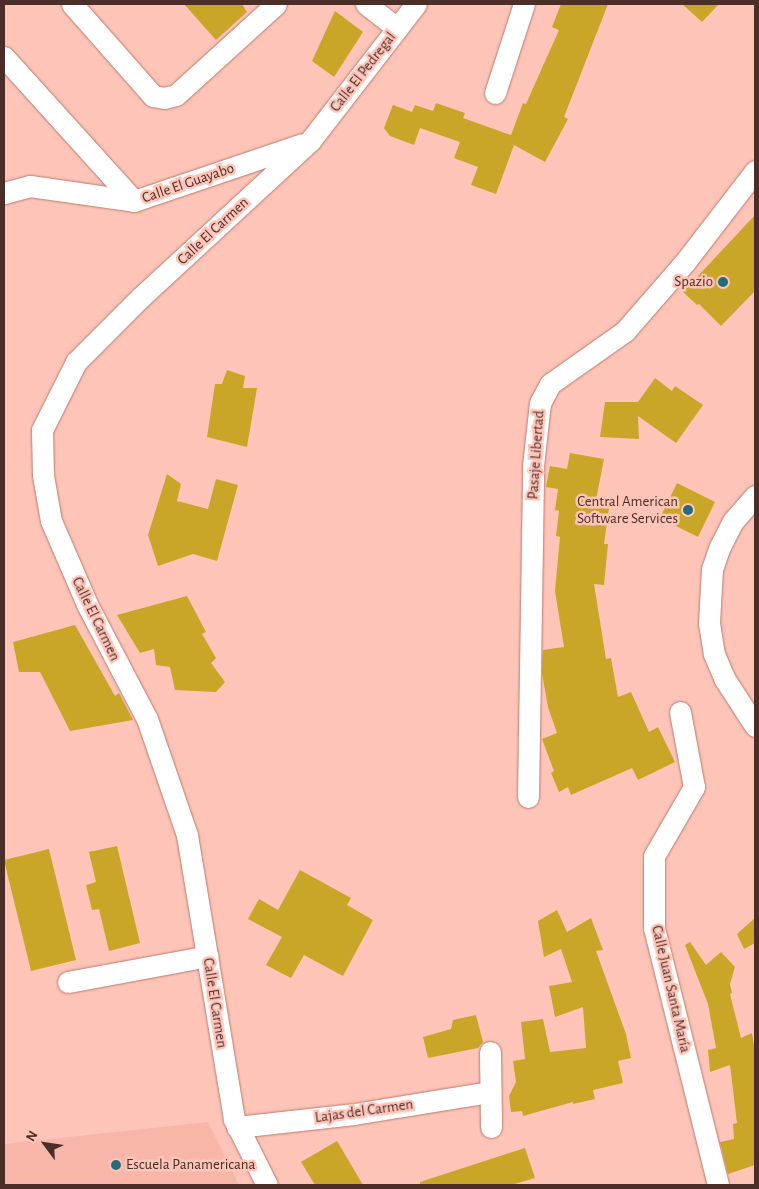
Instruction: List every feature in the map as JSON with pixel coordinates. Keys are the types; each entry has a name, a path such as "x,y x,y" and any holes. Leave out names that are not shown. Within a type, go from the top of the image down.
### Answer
{"street":[{"path":"72,4 153,96 164,98 176,95 276,4"},
{"path":"366,4 397,28"},
{"name":"Calle El Pedregal","path":"310,141 416,4"},
{"path":"495,93 524,4"},
{"path":"4,57 134,201"},
{"name":"Calle El Guayabo","path":"4,193 30,186 134,201 310,141"},
{"name":"Calle El Carmen","path":"267,1185 237,1127 187,835 146,719 87,604 51,521 43,476 42,430 76,362 141,297 310,141"},
{"name":"Pasaje Libertad","path":"528,797 534,466 540,403 550,384 625,331 685,262 755,171"},
{"path":"755,496 733,521 720,546 712,569 709,623 714,654 724,678 755,726"},
{"name":"Calle Juan Santa María","path":"680,712 694,787 654,856 654,928 718,1185"},
{"path":"68,982 208,956"},
{"path":"490,1052 491,1127"},
{"name":"Lajas del Carmen","path":"237,1127 354,1114 490,1092"}],"shaded area":[{"name":"Escuela Panamericana","path":"208,1122 239,1185 4,1185 4,1144"}],"building":[{"path":"184,4 242,4 247,12 216,40"},
{"path":"561,4 608,4 564,117 568,119 545,162 514,145 496,194 471,185 478,167 454,158 460,142 420,128 414,145 390,136 384,128 393,105 412,112 415,105 433,111 436,103 465,113 463,118 511,135 523,103 526,104 559,30 552,27"},
{"path":"682,4 719,4 702,22"},
{"path":"335,11 363,32 334,77 312,61"},
{"name":"Spazio","path":"755,215 755,291 721,326 699,304 697,305 683,292"},
{"path":"227,370 245,376 243,388 257,388 247,447 207,437 215,384 222,384"},
{"path":"655,378 672,391 675,386 703,405 676,443 638,416 639,439 600,437 605,402 638,402"},
{"path":"570,453 604,459 596,500 610,501 604,544 608,544 604,585 594,584 606,659 611,658 618,697 631,692 649,732 658,727 675,762 638,780 632,768 571,795 568,787 559,792 551,773 554,771 542,739 557,733 548,707 542,673 543,650 564,647 555,591 560,537 556,536 559,511 555,510 558,489 546,487 550,466 567,469"},
{"path":"167,474 181,484 177,501 208,509 216,479 238,485 217,561 193,554 158,566 148,535"},
{"name":"Central American Software Services","path":"677,483 715,502 698,537 660,518"},
{"path":"187,596 206,632 202,634 216,658 211,663 225,682 216,692 175,690 170,667 156,665 154,649 140,653 117,615"},
{"path":"75,625 115,696 119,693 133,720 70,731 40,672 19,672 13,642"},
{"path":"117,846 140,943 109,951 99,909 92,910 86,885 96,882 89,852"},
{"path":"49,849 76,960 31,971 4,860"},
{"path":"300,870 351,898 347,905 373,920 343,976 304,955 291,978 266,965 282,937 248,919 259,899 278,910"},
{"path":"557,910 567,932 591,918 603,950 596,951 626,1034 631,1058 618,1061 623,1083 593,1090 595,1099 573,1104 573,1102 523,1116 522,1111 511,1112 509,1096 516,1082 513,1061 525,1059 521,1022 543,1019 550,1052 586,1048 583,1007 555,1017 549,986 572,982 561,949 544,957 538,921"},
{"path":"755,918 755,943 744,949 737,934"},
{"path":"690,942 706,965 721,952 735,967 730,984 732,993 730,994 741,1038 752,1033 755,1052 755,1165 728,1174 720,1142 734,1139 733,1124 737,1123 730,1065 710,1072 708,1050 716,1048 708,1004 685,945"},
{"path":"476,1015 483,1042 478,1048 428,1058 423,1037 451,1029 453,1020"},
{"path":"337,1141 363,1185 315,1185 301,1162"},
{"path":"525,1148 535,1178 511,1185 420,1185 420,1182"}],"place":[{"name":"Spazio","path":"723,282"},
{"name":"Central American Software Services","path":"688,510"},
{"name":"Escuela Panamericana","path":"116,1165"}]}
